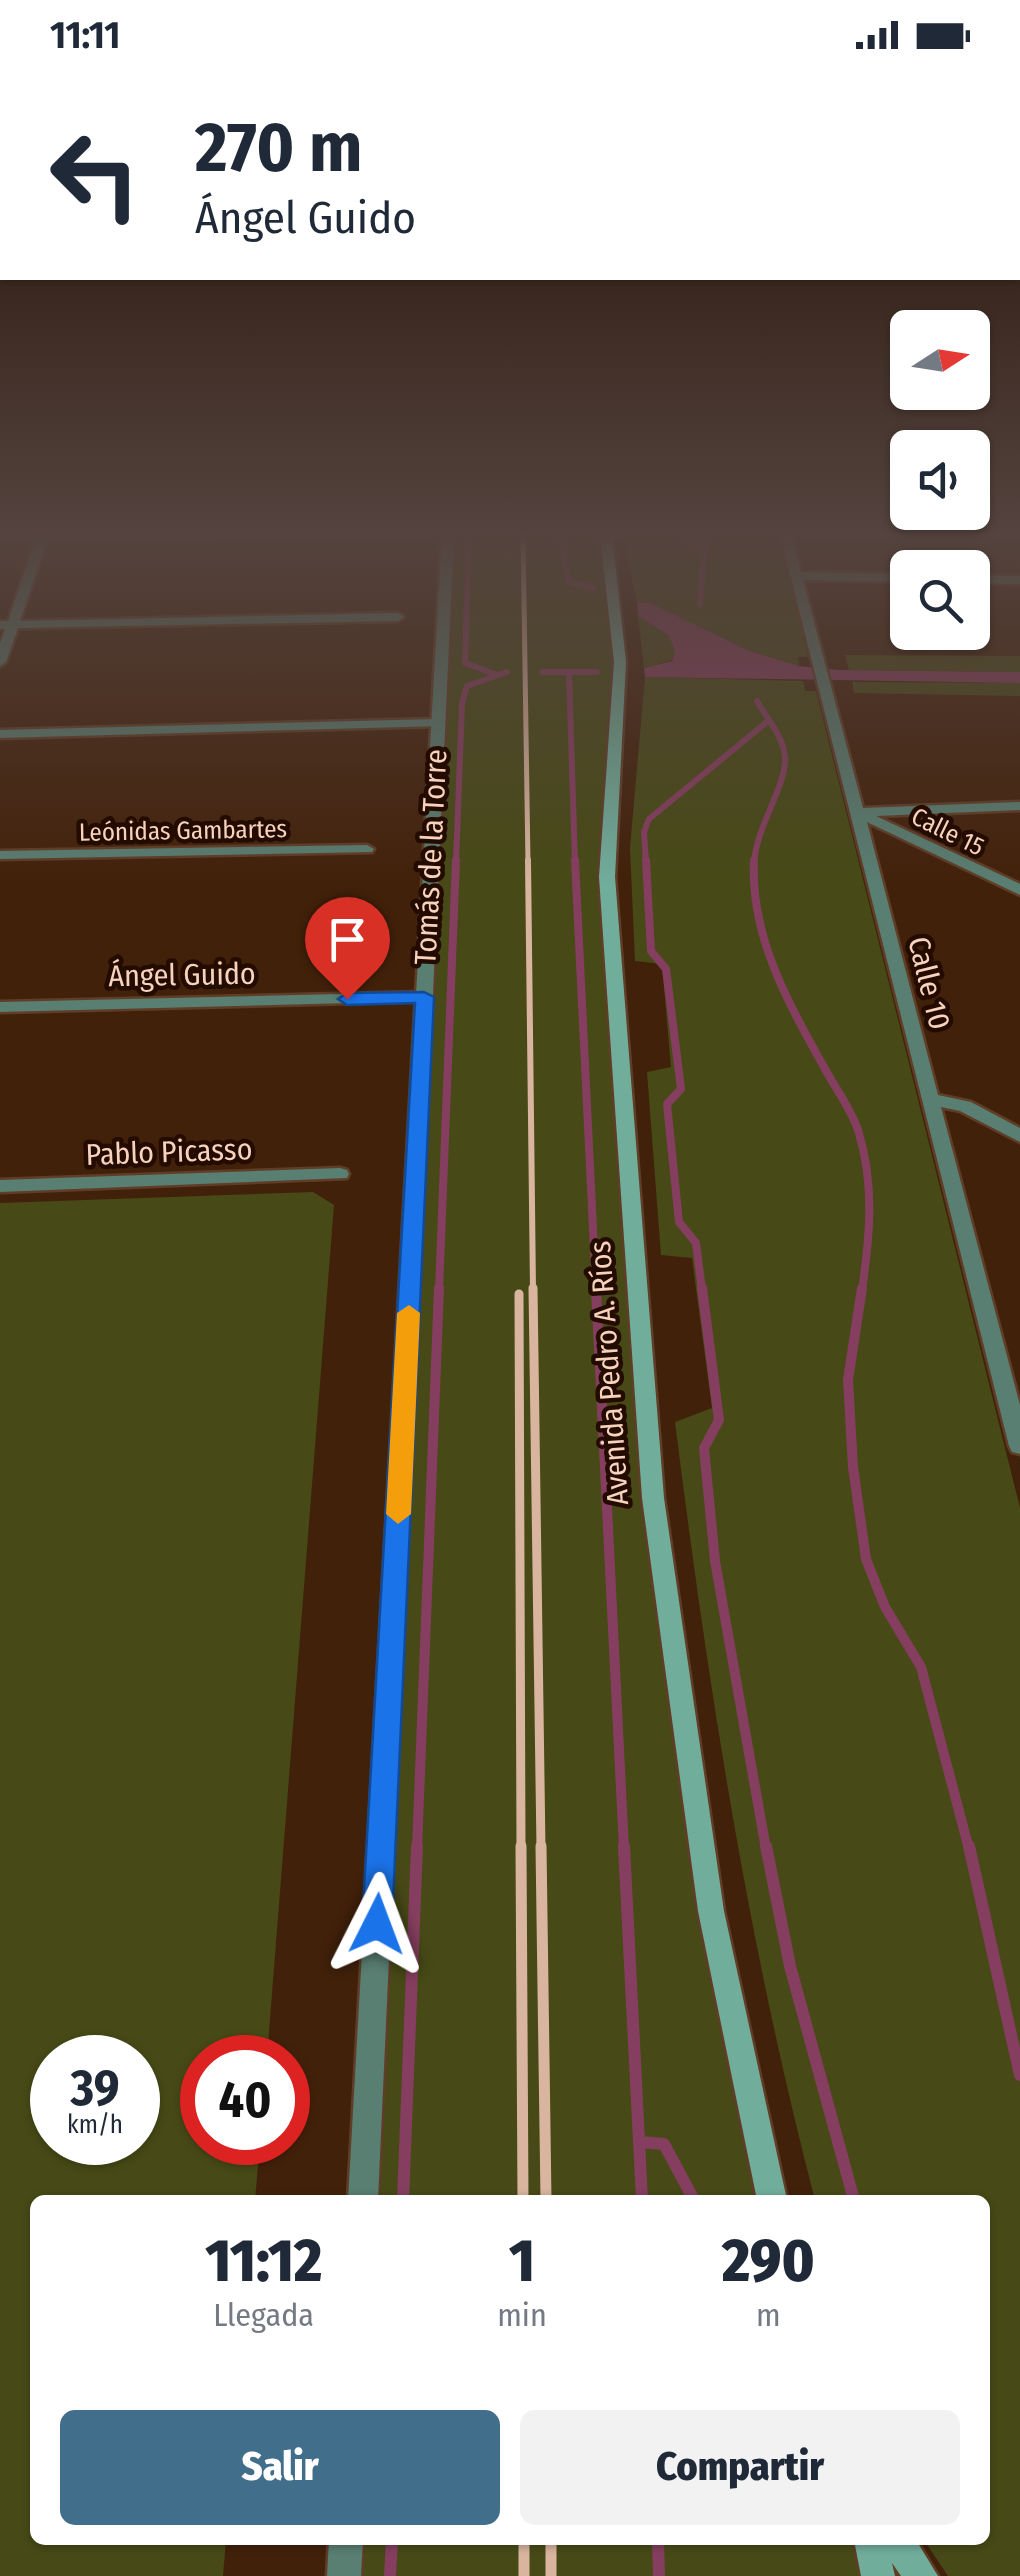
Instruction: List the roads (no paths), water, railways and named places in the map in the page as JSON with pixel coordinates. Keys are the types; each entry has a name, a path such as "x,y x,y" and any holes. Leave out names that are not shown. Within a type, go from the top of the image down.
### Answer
{"main road":[{"name":"Avenida Pedro A. Ríos","path":"619,651 607,818 607,877 653,1498 710,1911 771,2195"},
{"path":"872,2545 878,2576"},
{"path":"899,2545 921,2576"}],"street":[{"name":"Tomás de la Torre","path":"363,2195 442,651"},
{"name":"Calle 10","path":"815,651 1020,1446"},
{"path":"0,734 438,723"},
{"path":"857,812 1020,806"},
{"name":"Calle 15","path":"857,812 1020,890"},
{"name":"Leónidas Gambartes","path":"0,855 366,849"},
{"name":"Ángel Guido","path":"0,1007 424,997"},
{"path":"931,1099 965,1106 1020,1136"},
{"name":"Pablo Picasso","path":"0,1186 340,1174"},
{"path":"344,2576 346,2545"}],"waterway":[{"path":"465,651 465,663 495,674"},
{"path":"456,863 462,703 467,686 507,672"},
{"path":"542,672 569,672"},
{"path":"569,672 597,672"},
{"path":"569,672 575,863"},
{"path":"754,863 785,757 778,735 757,701"},
{"path":"646,863 644,832 649,819 768,721"},
{"path":"439,1290 456,860"},
{"path":"575,860 596,1290"},
{"path":"646,860 651,951 666,969 681,1089 667,1104 679,1222 696,1243 702,1290"},
{"path":"754,863 758,916 774,969 858,1130 867,1170 869,1210 862,1290"},
{"path":"417,1849 439,1288"},
{"path":"596,1288 624,1849"},
{"path":"702,1288 719,1420 704,1448 715,1561 766,1849"},
{"path":"862,1288 848,1380 853,1467 866,1559 885,1607 921,1667 969,1849"},
{"path":"403,2195 417,1846"},
{"path":"624,1846 642,2195"},
{"path":"766,1846 790,1966 853,2195"},
{"path":"969,1846 1020,2075"},
{"path":"640,2142 664,2144 691,2195"},
{"path":"390,2576 392,2545"},
{"path":"658,2545 659,2576"}],"railway":[{"path":"525,651 528,863"},
{"path":"528,860 533,1290"},
{"path":"533,1288 541,1849"},
{"path":"519,1294 521,1849"},
{"path":"521,1846 523,2195"},
{"path":"541,1846 546,2195"},
{"path":"524,2545 524,2576"},
{"path":"551,2545 551,2576"}]}
